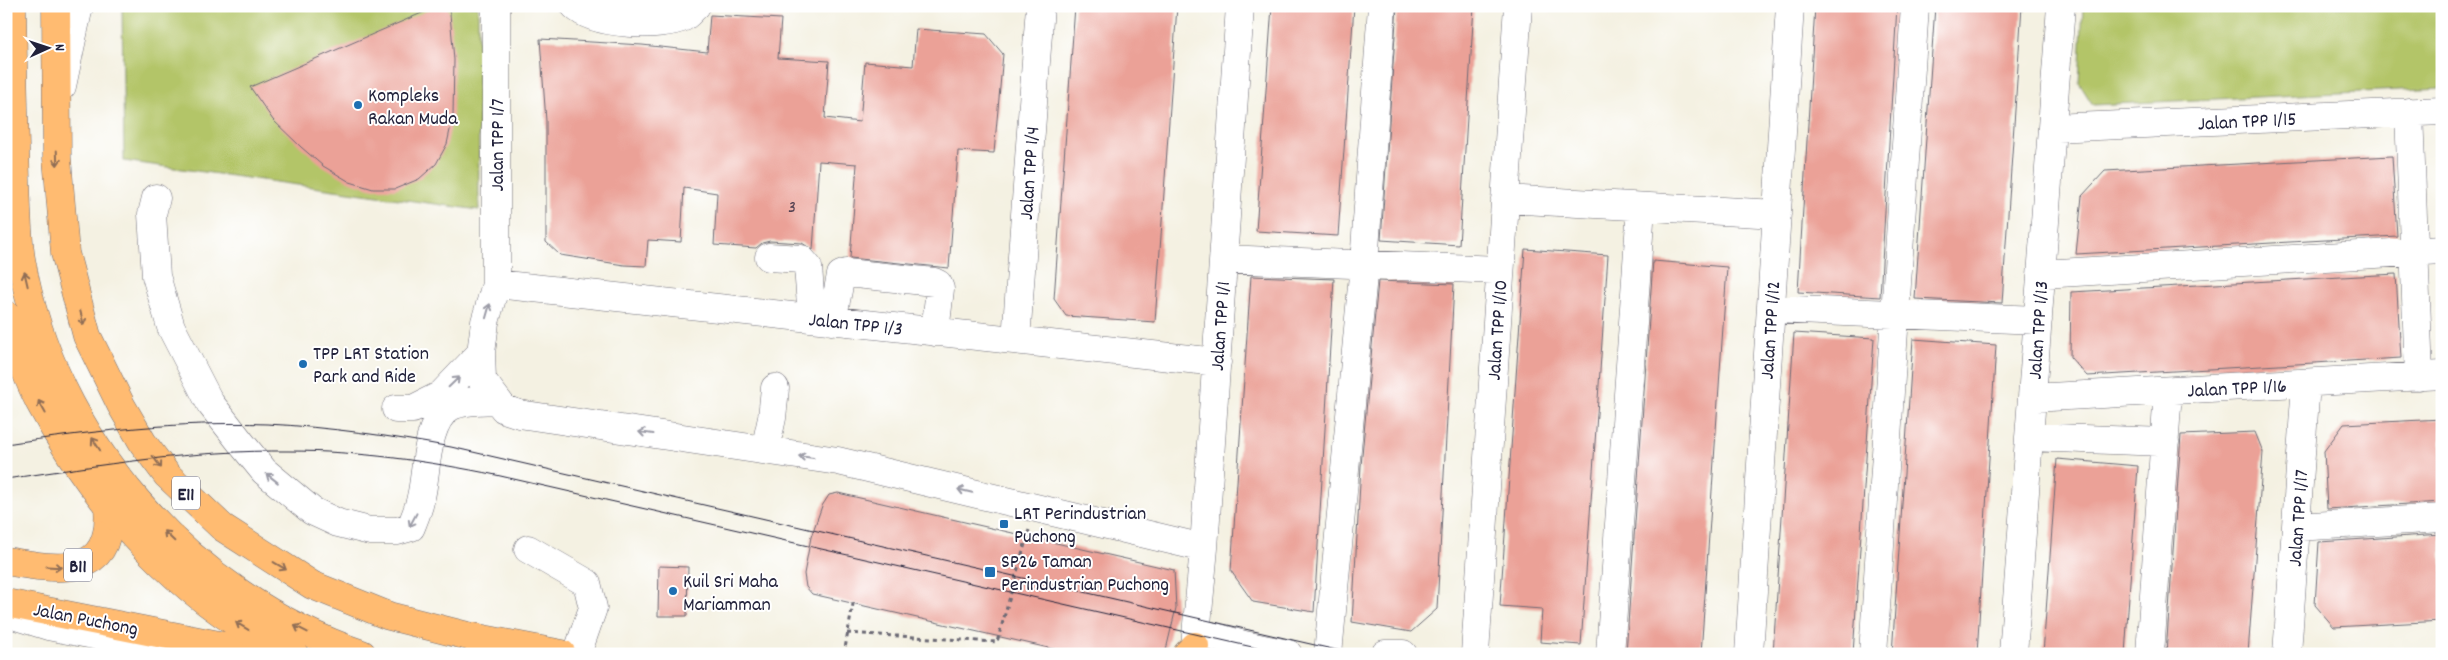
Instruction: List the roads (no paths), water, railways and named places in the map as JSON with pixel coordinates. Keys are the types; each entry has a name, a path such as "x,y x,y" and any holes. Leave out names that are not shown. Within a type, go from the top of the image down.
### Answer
{"main road":[{"name":"E11","path":"12,6 19,234 27,283 52,361 66,391 92,439 135,498 181,548 245,598 314,636 362,654"},
{"name":"E11","path":"56,6 56,158 65,253 87,336 143,443 167,476 222,527 312,585 389,616 468,636 562,654"},
{"path":"6,315 39,402 77,464 108,506 148,548 205,599 273,652"},
{"name":"B11","path":"6,561 59,568 83,563 104,546 108,534 108,506"},
{"name":"Jalan Puchong","path":"6,603 229,647 273,652"}],"street":[{"path":"57,109 79,6"},
{"name":"Jalan TPP 1/7","path":"496,6 496,284 485,322 481,353 482,380 496,400"},
{"path":"576,6 603,20 635,23 661,22 685,17 696,6"},
{"name":"Jalan TPP 1/4","path":"1016,340 1040,6"},
{"name":"Jalan TPP 1/1","path":"1194,646 1204,548 1240,6"},
{"path":"1328,654 1364,264 1382,6"},
{"name":"Jalan TPP 1/10","path":"1475,654 1518,6"},
{"name":"Jalan TPP 1/12","path":"1749,654 1790,6"},
{"path":"1873,654 1915,6"},
{"name":"Jalan TPP 1/13","path":"2013,654 2061,6"},
{"name":"Jalan TPP 1/15","path":"2052,128 2442,111"},
{"path":"2409,112 2414,252 2430,376"},
{"path":"156,198 152,214 156,276 171,327 210,403 264,471 312,511 338,523 370,531 397,531 411,526 422,496 424,473 434,425 449,408 472,402 496,400 504,409 519,414 838,461 1204,548"},
{"path":"1505,199 1777,214"},
{"path":"1610,654 1641,207"},
{"path":"2042,274 2442,250"},
{"path":"769,258 801,260 805,262 822,320"},
{"path":"1224,259 1500,270"},
{"path":"822,320 841,275 846,273 934,282 938,284 940,289 935,332"},
{"name":"Jalan TPP 1/3","path":"496,284 1217,362"},
{"path":"1771,309 2038,320"},
{"path":"396,409 413,409 441,395 481,353"},
{"name":"Jalan TPP 1/16","path":"2032,398 2430,376"},
{"name":"Jalan TPP 1/17","path":"2288,654 2306,383"},
{"path":"764,450 772,418 775,388"},
{"path":"2150,654 2168,391"},
{"path":"2030,437 2165,442"},
{"path":"2296,527 2442,518"},
{"path":"528,549 588,583 593,608 577,654"},
{"path":"6,613 48,626 160,648 171,654"},
{"path":"6,627 142,654"},
{"path":"1194,646 1244,645 1288,654"},
{"path":"1385,654 1403,654"}],"tram line":[{"path":"6,444 136,428 234,423 313,427 405,439 451,447 1354,654"},
{"path":"6,479 147,459 253,451 315,451 419,461 496,475 1283,654"}],"place":[{"name":"Kompleks Rakan Muda","path":"358,105"},
{"name":"TPP LRT Station Park and Ride","path":"303,364"},
{"name":"LRT Perindustrian Puchong","path":"1004,524"},
{"name":"SP26 Taman Perindustrian Puchong","path":"990,572"},
{"name":"Kuil Sri Maha Mariamman","path":"673,591"}]}
